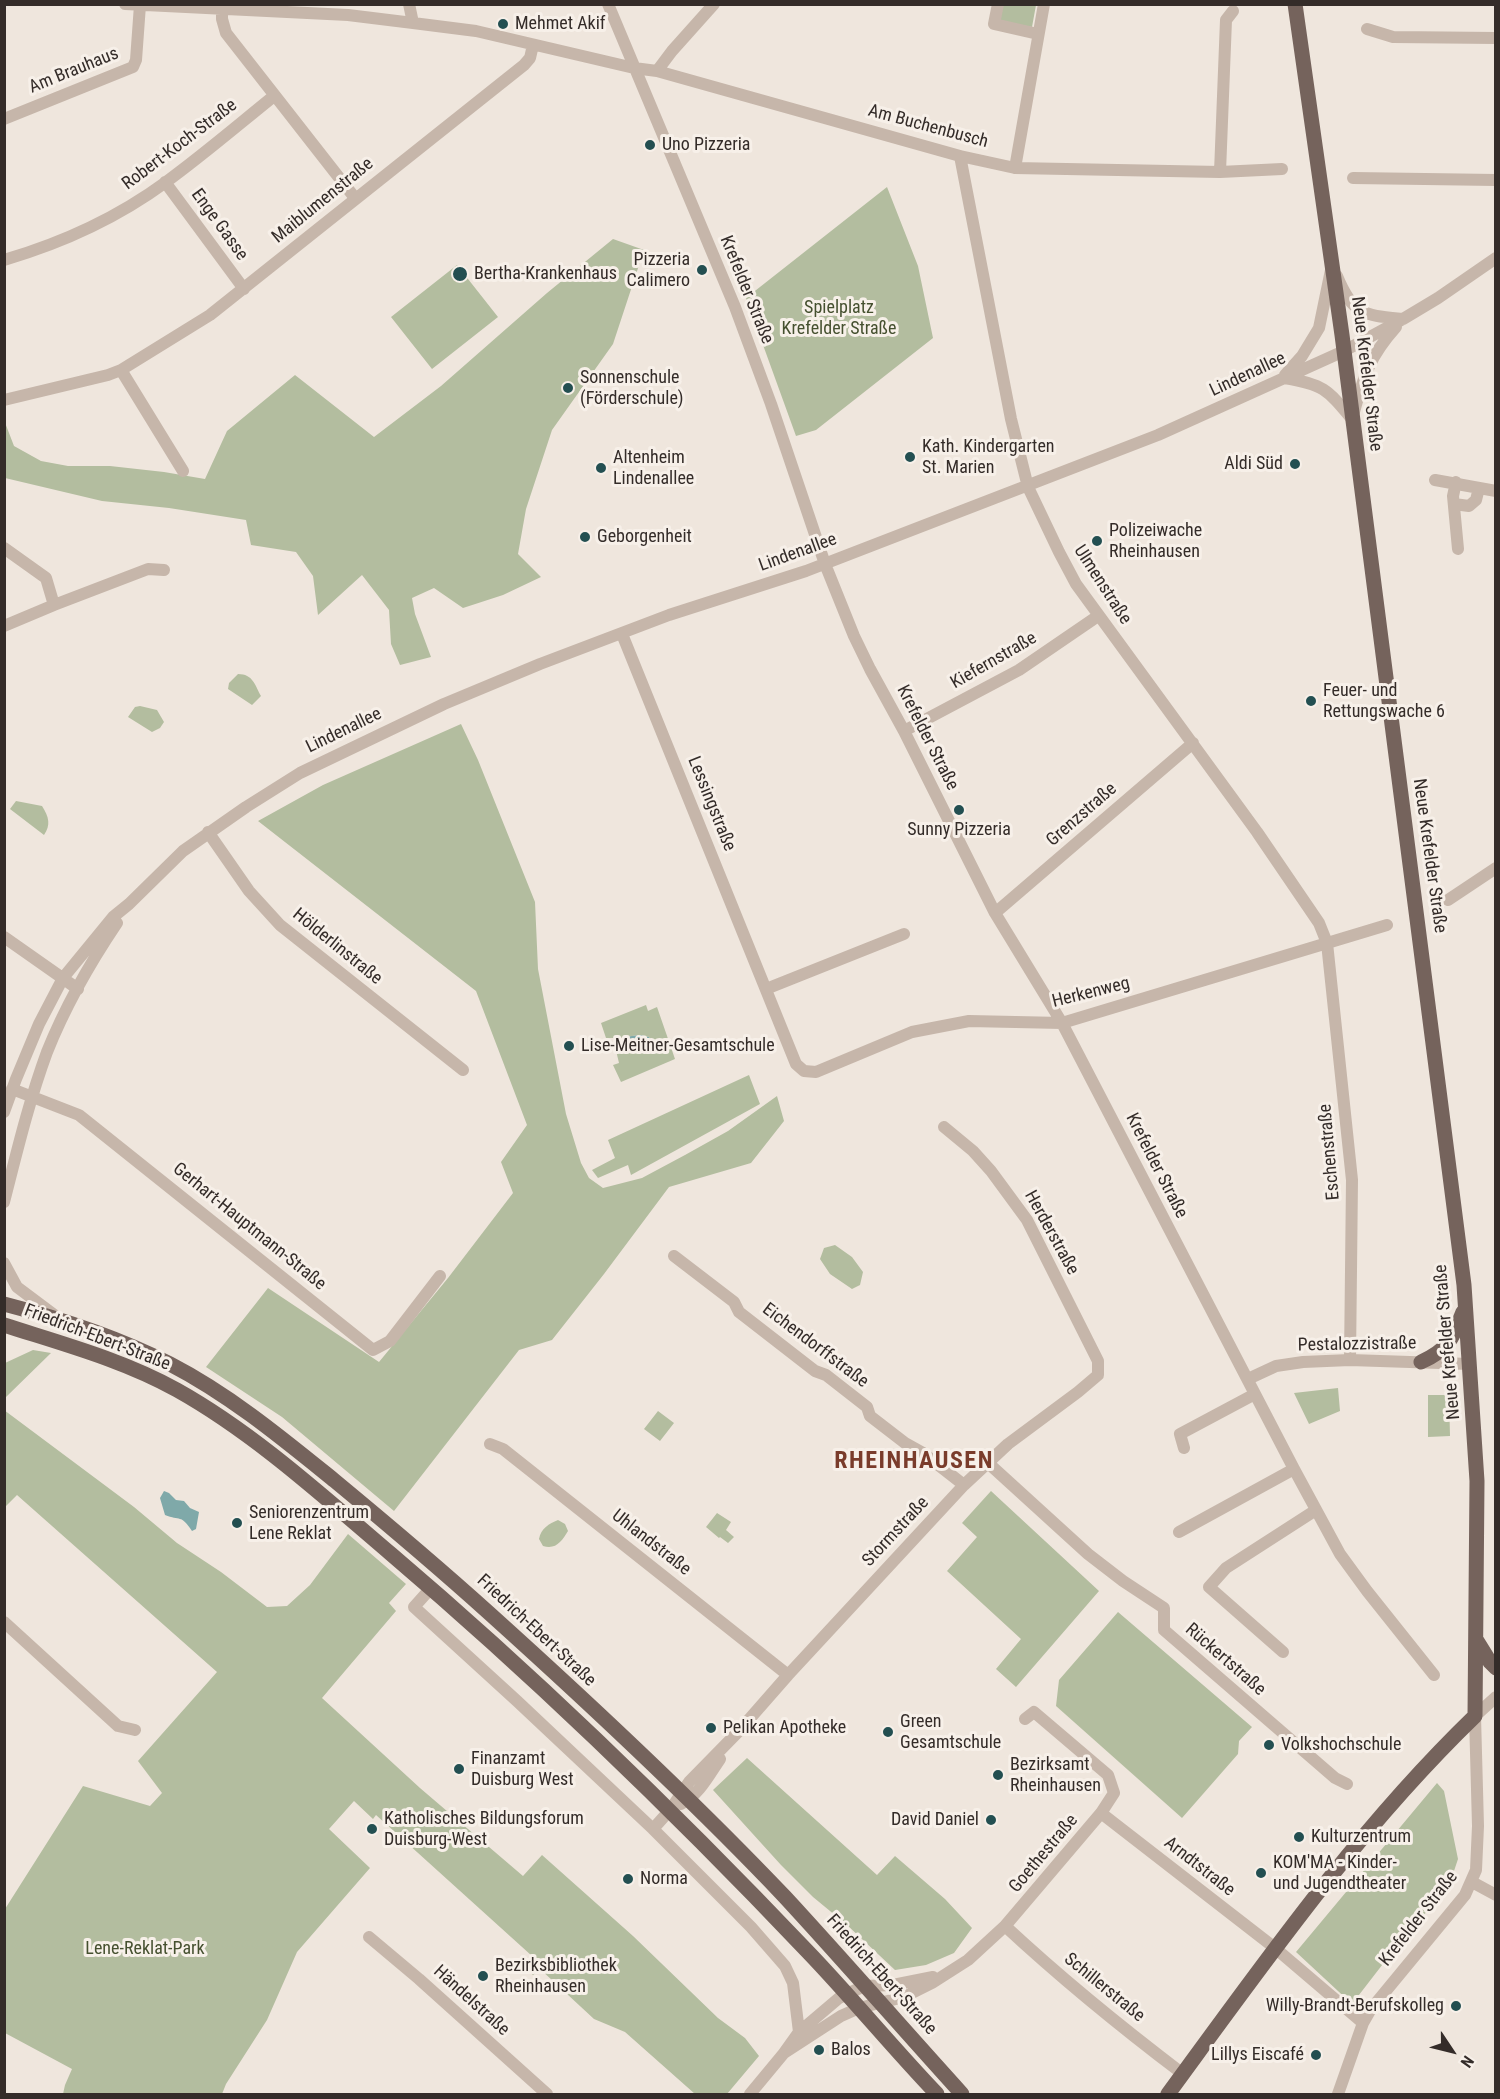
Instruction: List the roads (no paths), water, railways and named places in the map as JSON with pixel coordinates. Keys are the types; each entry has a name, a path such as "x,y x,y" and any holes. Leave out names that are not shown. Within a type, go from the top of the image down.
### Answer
{"main road":[{"name":"Neue Krefelder Straße","path":"1294,4 1344,351 1466,1306 1477,1481 1476,1716"},
{"name":"Friedrich-Ebert-Straße","path":"4,1304 58,1318 109,1336 172,1365 214,1390 264,1424 437,1566 536,1655 783,1895 963,2094"},
{"path":"1421,1362 1435,1356 1446,1347 1454,1335 1466,1306"},
{"name":"Friedrich-Ebert-Straße","path":"4,1324 63,1342 128,1367 173,1388 197,1401 268,1453 431,1588 582,1725 670,1810 782,1925 937,2094"},
{"path":"4,1335 26,1331"},
{"path":"1477,1640 1496,1668"},
{"path":"1168,2094 1275,1948 1373,1824 1421,1770 1476,1716"}],"street":[{"name":"Am Buchenbusch","path":"125,4 348,15 476,31 634,68 657,71 960,156 1014,168 1220,172 1282,169"},
{"path":"409,4 413,23"},
{"name":"Krefelder Straße","path":"608,4 738,315 825,564 854,636 995,913 1062,1023 1340,1554 1434,1675"},
{"path":"657,71 714,4"},
{"path":"998,4 994,24 1038,34"},
{"path":"1014,168 1044,4"},
{"name":"Am Brauhaus","path":"4,118 133,67 136,60 140,5"},
{"path":"222,8 223,26 226,33 356,198"},
{"path":"1220,172 1226,20 1233,11"},
{"path":"1367,28 1393,37 1496,38"},
{"name":"Maiblumenstraße","path":"4,400 121,370 210,315 524,65 530,57 533,45"},
{"name":"Robert-Koch-Straße","path":"4,260 41,249 84,231 123,210 165,182 274,96"},
{"name":"Ulmenstraße","path":"960,156 1011,419 1028,487 1076,584 1193,743 1319,923 1328,943"},
{"path":"1353,178 1496,180"},
{"name":"Enge Gasse","path":"165,182 244,289"},
{"name":"Lindenallee","path":"4,1112 39,1024 63,978 113,917 174,859 208,832 300,773 444,704 540,664 669,615 806,572 1158,435 1344,351 1438,298 1496,258"},
{"path":"1332,264 1344,294 1354,308 1374,316 1403,319"},
{"path":"1282,378 1302,356 1319,328 1332,264"},
{"path":"1352,419 1369,363 1403,319"},
{"path":"121,370 183,471"},
{"path":"1282,378 1309,382 1321,387 1336,399 1352,419"},
{"path":"1435,480 1496,491"},
{"path":"1456,482 1453,496 1458,549"},
{"path":"1454,504 1469,506 1476,500 1479,488"},
{"path":"4,548 46,578 54,604"},
{"path":"4,626 54,604 148,569 164,570"},
{"name":"Kiefernstraße","path":"904,731 1019,670 1098,616"},
{"name":"Lessingstraße","path":"622,634 796,1064 804,1071"},
{"name":"Grenzstraße","path":"995,913 1193,743"},
{"name":"Hölderlinstraße","path":"208,832 249,891 280,925 463,1070"},
{"path":"1448,900 1496,868"},
{"name":"Lindenallee","path":"4,1202 32,1096 48,1050 88,968 129,904"},
{"name":"Herkenweg","path":"804,1071 816,1072 912,1032 948,1024 969,1021 1062,1023 1387,925"},
{"path":"766,989 904,934"},
{"path":"4,937 78,989"},
{"name":"Eschenstraße","path":"1328,943 1352,1180 1350,1360"},
{"name":"Gerhart-Hauptmann-Straße","path":"12,1089 79,1114 373,1350 390,1341 440,1276"},
{"name":"Herderstraße","path":"944,1127 973,1151 991,1171 1027,1220 1098,1361 1098,1375"},
{"name":"Eichendorffstraße","path":"674,1256 734,1302 739,1311 815,1371 826,1375 867,1407 870,1416 899,1439 923,1453 964,1485"},
{"path":"4,1263 17,1287 58,1318"},
{"name":"Pestalozzistraße","path":"1248,1379 1276,1365 1350,1360 1470,1364"},
{"name":"Stormstraße","path":"653,1829 684,1797 698,1791 738,1732 964,1485 987,1462 1098,1375"},
{"path":"1184,1448 1180,1434 1255,1394"},
{"name":"Uhlandstraße","path":"490,1444 503,1449 788,1675"},
{"name":"Rückertstraße","path":"987,1462 1088,1554 1164,1608 1164,1630 1335,1778 1347,1784"},
{"path":"1179,1532 1294,1469"},
{"path":"1283,1652 1209,1587 1226,1568 1316,1510"},
{"path":"431,1588 414,1607 653,1829 751,1927 785,1966 793,1983 799,2031"},
{"path":"4,1622 118,1726 135,1730"},
{"path":"1476,1716 1496,1697"},
{"name":"Goethestraße","path":"784,2053 841,2016 859,2008 904,1997 968,1960 1005,1926 1101,1813 1114,1793 1108,1775 1034,1712 1025,1719"},
{"name":"Krefelder Straße","path":"1338,2094 1364,2023 1379,1999 1465,1895 1472,1882 1476,1870 1478,1826 1476,1716"},
{"name":"Arndtstraße","path":"1101,1813 1275,1948 1364,2023"},
{"path":"1472,1882 1496,1895"},
{"name":"Schillerstraße","path":"1005,1926 1110,2019 1183,2074"},
{"name":"Händelstraße","path":"369,1937 547,2094"},
{"name":"Goethestraße","path":"784,2053 799,2031 830,2004 847,1994 864,1986 905,1983 954,1969"},
{"path":"750,2094 784,2053"}],"water":[{"path":"640,1035 649,1037 652,1044 649,1051 640,1053 636,1048 629,1047 623,1042 624,1037"},
{"path":"164,1491 199,1512 196,1529 192,1531 183,1520 165,1515 160,1498"}],"place":[{"name":"Mehmet Akif","path":"503,24"},
{"name":"Uno Pizzeria","path":"650,145"},
{"name":"Pizzeria Calimero","path":"702,270"},
{"name":"Bertha-Krankenhaus","path":"460,274"},
{"name":"Sonnenschule (Förderschule)","path":"568,388"},
{"name":"Kath. Kindergarten St. Marien","path":"910,457"},
{"name":"Aldi Süd","path":"1295,464"},
{"name":"Altenheim Lindenallee","path":"601,468"},
{"name":"Geborgenheit","path":"585,537"},
{"name":"Polizeiwache Rheinhausen","path":"1097,541"},
{"name":"Feuer- und Rettungswache 6","path":"1311,701"},
{"name":"Sunny Pizzeria","path":"959,810"},
{"name":"Lise-Meitner-Gesamtschule","path":"569,1046"},
{"name":"Seniorenzentrum Lene Reklat","path":"237,1523"},
{"name":"Pelikan Apotheke","path":"711,1728"},
{"name":"Green Gesamtschule","path":"888,1732"},
{"name":"Volkshochschule","path":"1269,1745"},
{"name":"Finanzamt Duisburg West","path":"459,1769"},
{"name":"Bezirksamt Rheinhausen","path":"998,1775"},
{"name":"David Daniel","path":"991,1820"},
{"name":"Katholisches Bildungsforum Duisburg-West","path":"372,1829"},
{"name":"Kulturzentrum","path":"1299,1837"},
{"name":"KOM'MA - Kinder- und Jugendtheater","path":"1261,1873"},
{"name":"Norma","path":"628,1879"},
{"name":"Bezirksbibliothek Rheinhausen","path":"483,1976"},
{"name":"Willy-Brandt-Berufskolleg","path":"1456,2006"},
{"name":"Balos","path":"819,2050"},
{"name":"Lillys Eiscafé","path":"1316,2055"}],"district":[{"name":"RHEINHAUSEN","path":"914,1462"}],"park label":[{"name":"Spielplatz Krefelder Straße","path":"839,318"},
{"name":"Lene-Reklat-Park","path":"145,1949"}]}
